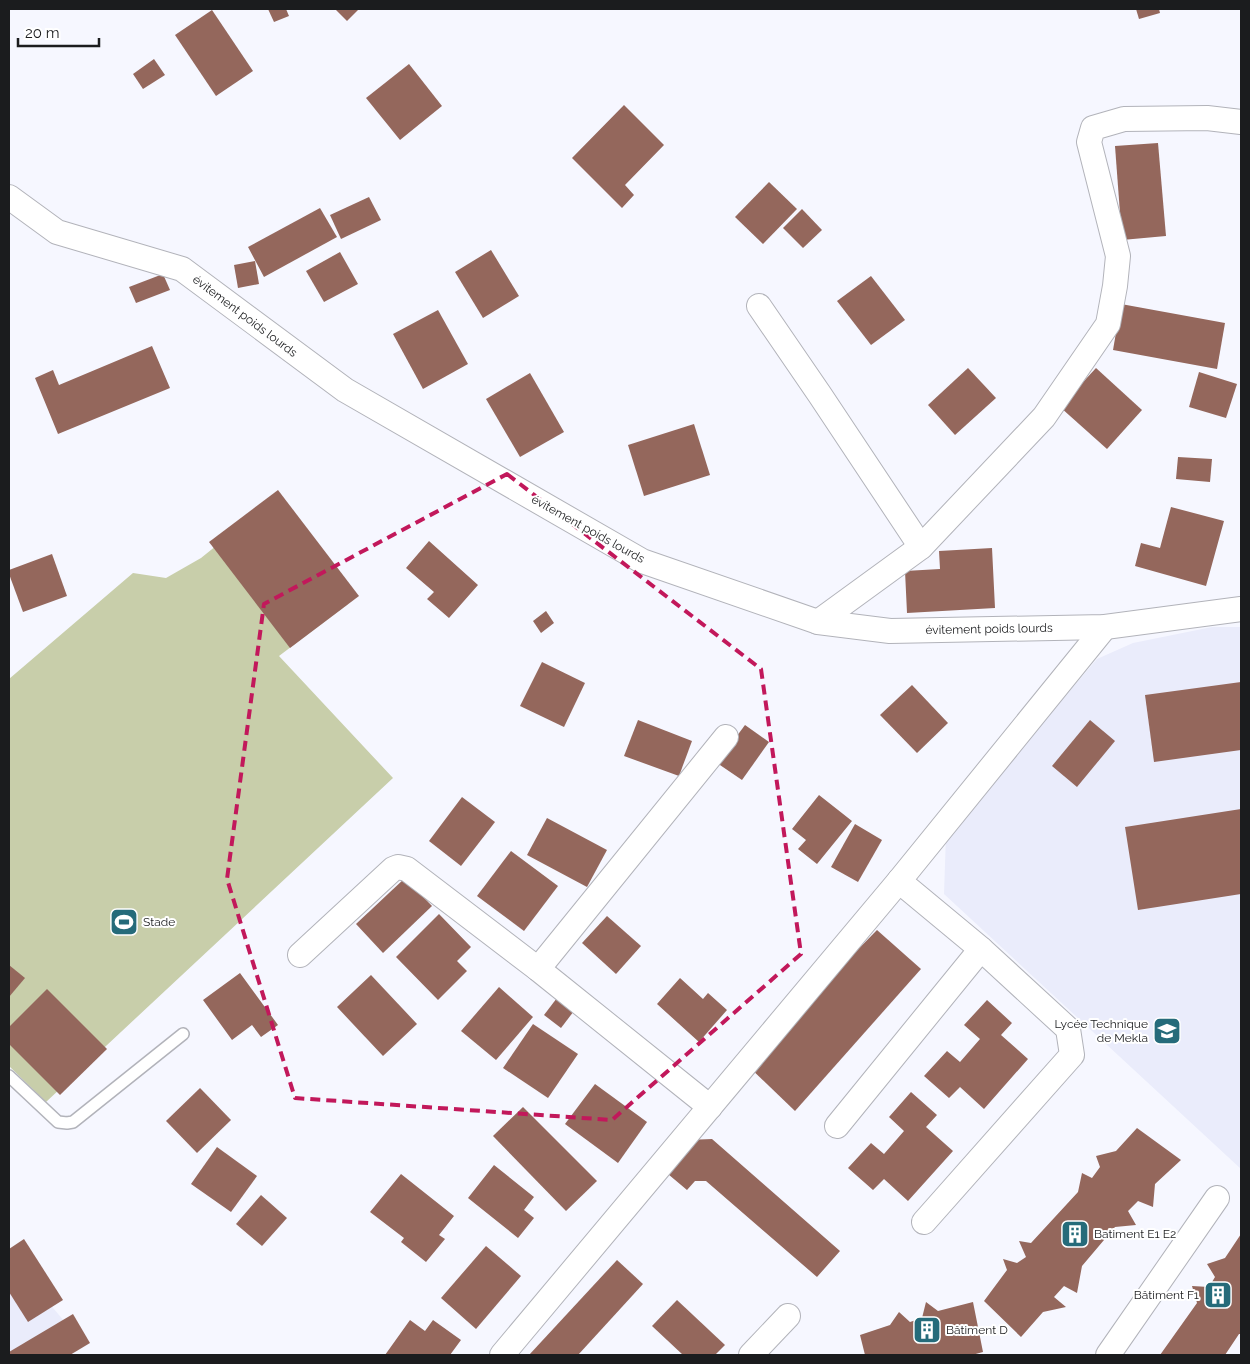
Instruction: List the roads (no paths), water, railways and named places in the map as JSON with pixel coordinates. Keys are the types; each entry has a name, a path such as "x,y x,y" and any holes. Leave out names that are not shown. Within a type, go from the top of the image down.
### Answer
{"street":[{"path":"818,622 921,547 1044,417 1108,324 1118,256 1090,142 1093,128 1124,119 1206,118 1241,122"},
{"name":"évitement poids lourds","path":"9,197 56,232 182,269 345,390 642,561 818,622 890,631 1105,627 1241,609"},
{"path":"759,306 921,547"},
{"path":"502,1355 899,881 1105,627"},
{"path":"538,969 726,737"},
{"path":"300,955 392,869 398,867 408,869 538,969 710,1107"},
{"path":"899,881 980,949 1068,1029 1072,1055 924,1222"},
{"path":"837,1126 980,949"},
{"path":"1108,1355 1217,1198"},
{"path":"751,1355 788,1316"}],"lane":[{"path":"9,1076 58,1122 73,1122 183,1034"}],"place":[{"name":"Stade","path":"124,922"},
{"name":"Lycée Technique de Mekla","path":"1167,1031"},
{"name":"Batiment E1 E2","path":"1075,1234"},
{"name":"Bâtiment F1","path":"1218,1295"},
{"name":"Bâtiment D","path":"927,1330"}]}
